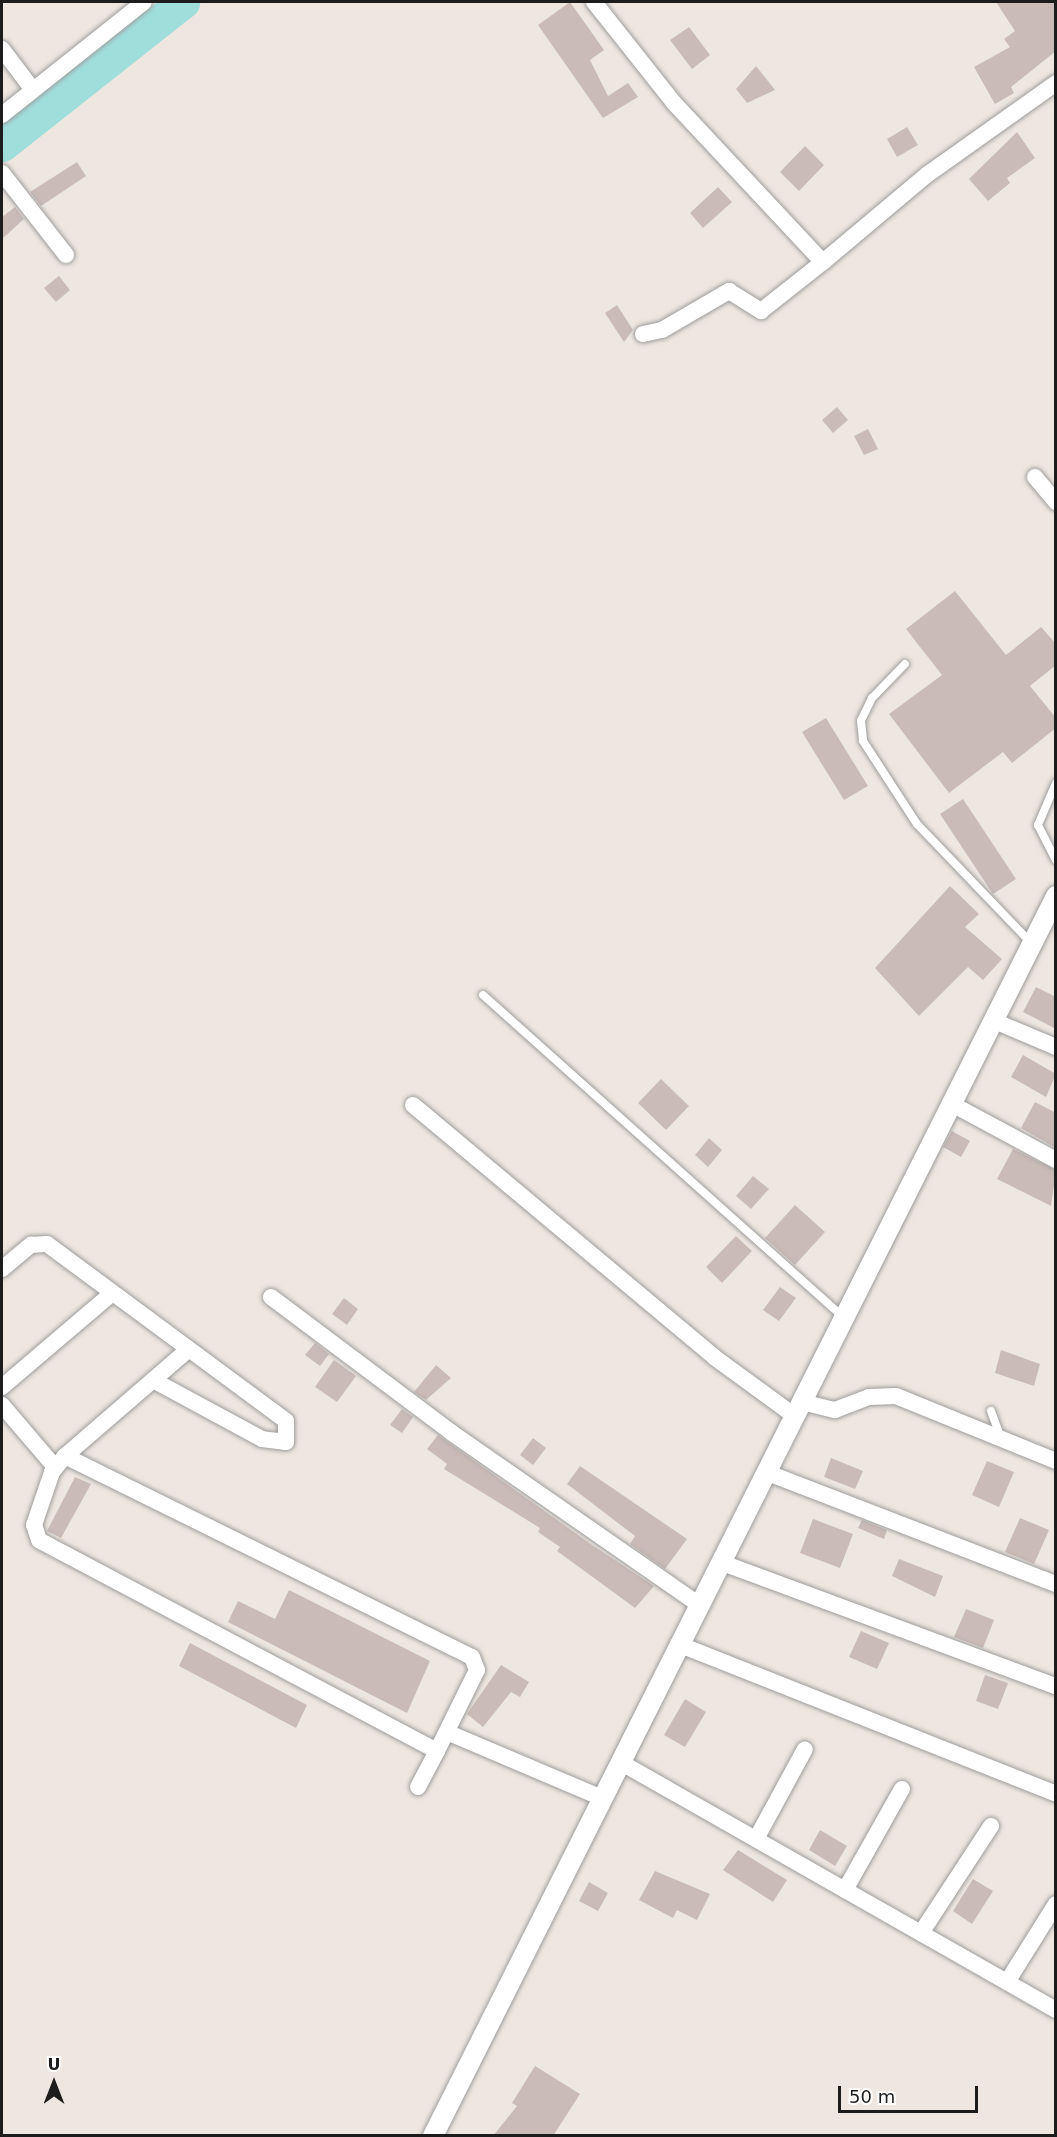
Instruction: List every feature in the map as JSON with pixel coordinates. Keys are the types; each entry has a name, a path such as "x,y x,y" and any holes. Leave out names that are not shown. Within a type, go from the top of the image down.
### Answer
{"street":[{"path":"594,2 674,103 823,262"},
{"path":"2,115 138,3"},
{"path":"2,49 33,90"},
{"path":"643,334 662,330 729,291 761,311 928,174 1056,83"},
{"path":"3,176 66,255"},
{"path":"1035,477 1056,502"},
{"path":"433,2136 698,1604 768,1473 842,1316 1030,943 1050,918 1056,896"},
{"path":"992,1020 1056,1047"},
{"path":"950,1103 1056,1160"},
{"path":"413,1105 714,1357 799,1409 835,1410 869,1397 896,1396 1002,1442 1056,1461"},
{"path":"2,1269 31,1245 47,1244 110,1295 286,1421 286,1443 262,1439 153,1380"},
{"path":"2,1387 110,1295"},
{"path":"271,1297 452,1433 698,1604"},
{"path":"188,1350 60,1461 34,1525 39,1540 436,1751"},
{"path":"2,1405 60,1461 472,1658 477,1670 449,1733 436,1751 418,1787"},
{"path":"768,1473 1056,1584"},
{"path":"720,1562 1056,1686"},
{"path":"678,1644 1056,1794"},
{"path":"449,1733 602,1798"},
{"path":"756,1839 805,1749"},
{"path":"620,1762 1056,2010"},
{"path":"845,1890 902,1789"},
{"path":"921,1933 991,1826"},
{"path":"1007,1982 1056,1904"}],"lane":[{"path":"905,664 872,698 861,721 863,741 917,824 1030,943"},
{"path":"1056,783 1038,825 1056,860"},
{"path":"483,994 842,1316"},
{"path":"991,1411 1002,1442"}],"building":[{"path":"570,2 604,50 590,60 608,96 628,83 638,97 603,118 538,25"},
{"path":"996,2 1056,2 1056,51 1011,87 1014,93 995,104 974,67 1010,47 1004,39 1015,31"},
{"path":"689,27 710,55 692,69 670,40"},
{"path":"756,66 775,90 747,103 736,89"},
{"path":"907,127 918,145 897,157 887,139"},
{"path":"1017,132 1035,158 1007,178 1010,183 988,201 969,179"},
{"path":"805,146 824,165 799,191 780,172"},
{"path":"77,162 86,176 41,206 30,192"},
{"path":"718,187 732,202 703,228 690,213"},
{"path":"15,207 24,219 2,239 2,217"},
{"path":"59,276 70,290 56,302 44,288"},
{"path":"617,305 633,330 624,342 605,313"},
{"path":"837,407 848,420 833,433 822,420"},
{"path":"868,429 878,449 864,455 854,436"},
{"path":"955,591 1006,655 1041,627 1056,644 1056,665 1030,686 1056,718 1056,728 1012,763 1003,752 949,793 889,714 942,675 906,629"},
{"path":"826,718 868,786 844,800 802,732"},
{"path":"963,799 1016,879 993,894 940,814"},
{"path":"950,886 979,914 965,927 1002,959 983,980 968,967 919,1016 875,968"},
{"path":"1036,987 1056,997 1056,1029 1023,1012"},
{"path":"1023,1055 1056,1074 1046,1097 1011,1077"},
{"path":"661,1079 689,1106 666,1130 638,1103"},
{"path":"1035,1102 1056,1113 1056,1148 1021,1128"},
{"path":"952,1131 970,1141 961,1157 943,1147"},
{"path":"709,1138 722,1150 708,1167 695,1155"},
{"path":"1013,1149 1056,1170 1051,1206 997,1179"},
{"path":"753,1176 769,1189 751,1209 736,1196"},
{"path":"795,1205 825,1232 795,1265 765,1238"},
{"path":"736,1236 752,1251 722,1283 706,1267"},
{"path":"780,1287 796,1298 779,1321 763,1310"},
{"path":"344,1298 358,1309 347,1325 332,1314"},
{"path":"315,1343 329,1354 320,1366 305,1355"},
{"path":"1001,1350 1040,1364 1034,1386 995,1373"},
{"path":"334,1360 356,1376 337,1402 315,1387"},
{"path":"436,1365 451,1378 426,1400 414,1392"},
{"path":"402,1409 413,1417 402,1433 390,1425"},
{"path":"438,1435 592,1545 654,1586 635,1608 557,1551 560,1547 538,1532 540,1528 444,1469 447,1464 427,1449"},
{"path":"533,1438 546,1448 533,1465 520,1455"},
{"path":"831,1458 863,1471 855,1489 824,1477"},
{"path":"987,1461 1014,1472 999,1507 972,1495"},
{"path":"580,1466 687,1539 665,1569 630,1544 635,1536 567,1484"},
{"path":"75,1477 91,1484 61,1538 47,1531"},
{"path":"1020,1518 1049,1530 1034,1564 1005,1552"},
{"path":"813,1519 853,1534 840,1568 800,1553"},
{"path":"862,1520 887,1530 884,1539 858,1528"},
{"path":"899,1559 943,1576 935,1597 892,1576"},
{"path":"289,1590 430,1661 407,1713 228,1622 238,1601 275,1619"},
{"path":"966,1609 994,1620 983,1648 954,1637"},
{"path":"861,1631 889,1643 877,1669 849,1657"},
{"path":"190,1643 307,1705 296,1728 179,1666"},
{"path":"501,1665 529,1682 520,1697 511,1692 483,1727 467,1714"},
{"path":"985,1675 1008,1683 998,1709 976,1701"},
{"path":"685,1699 706,1712 685,1747 664,1735"},
{"path":"820,1830 847,1846 835,1866 809,1850"},
{"path":"738,1850 787,1880 773,1902 723,1870"},
{"path":"655,1871 710,1894 697,1920 677,1910 673,1918 639,1900"},
{"path":"973,1879 993,1891 972,1924 953,1911"},
{"path":"589,1882 608,1893 598,1911 579,1901"},
{"path":"535,2066 580,2094 553,2136 493,2136 517,2106 512,2103"}],"waterway":[{"path":"2,145 183,2"}]}
